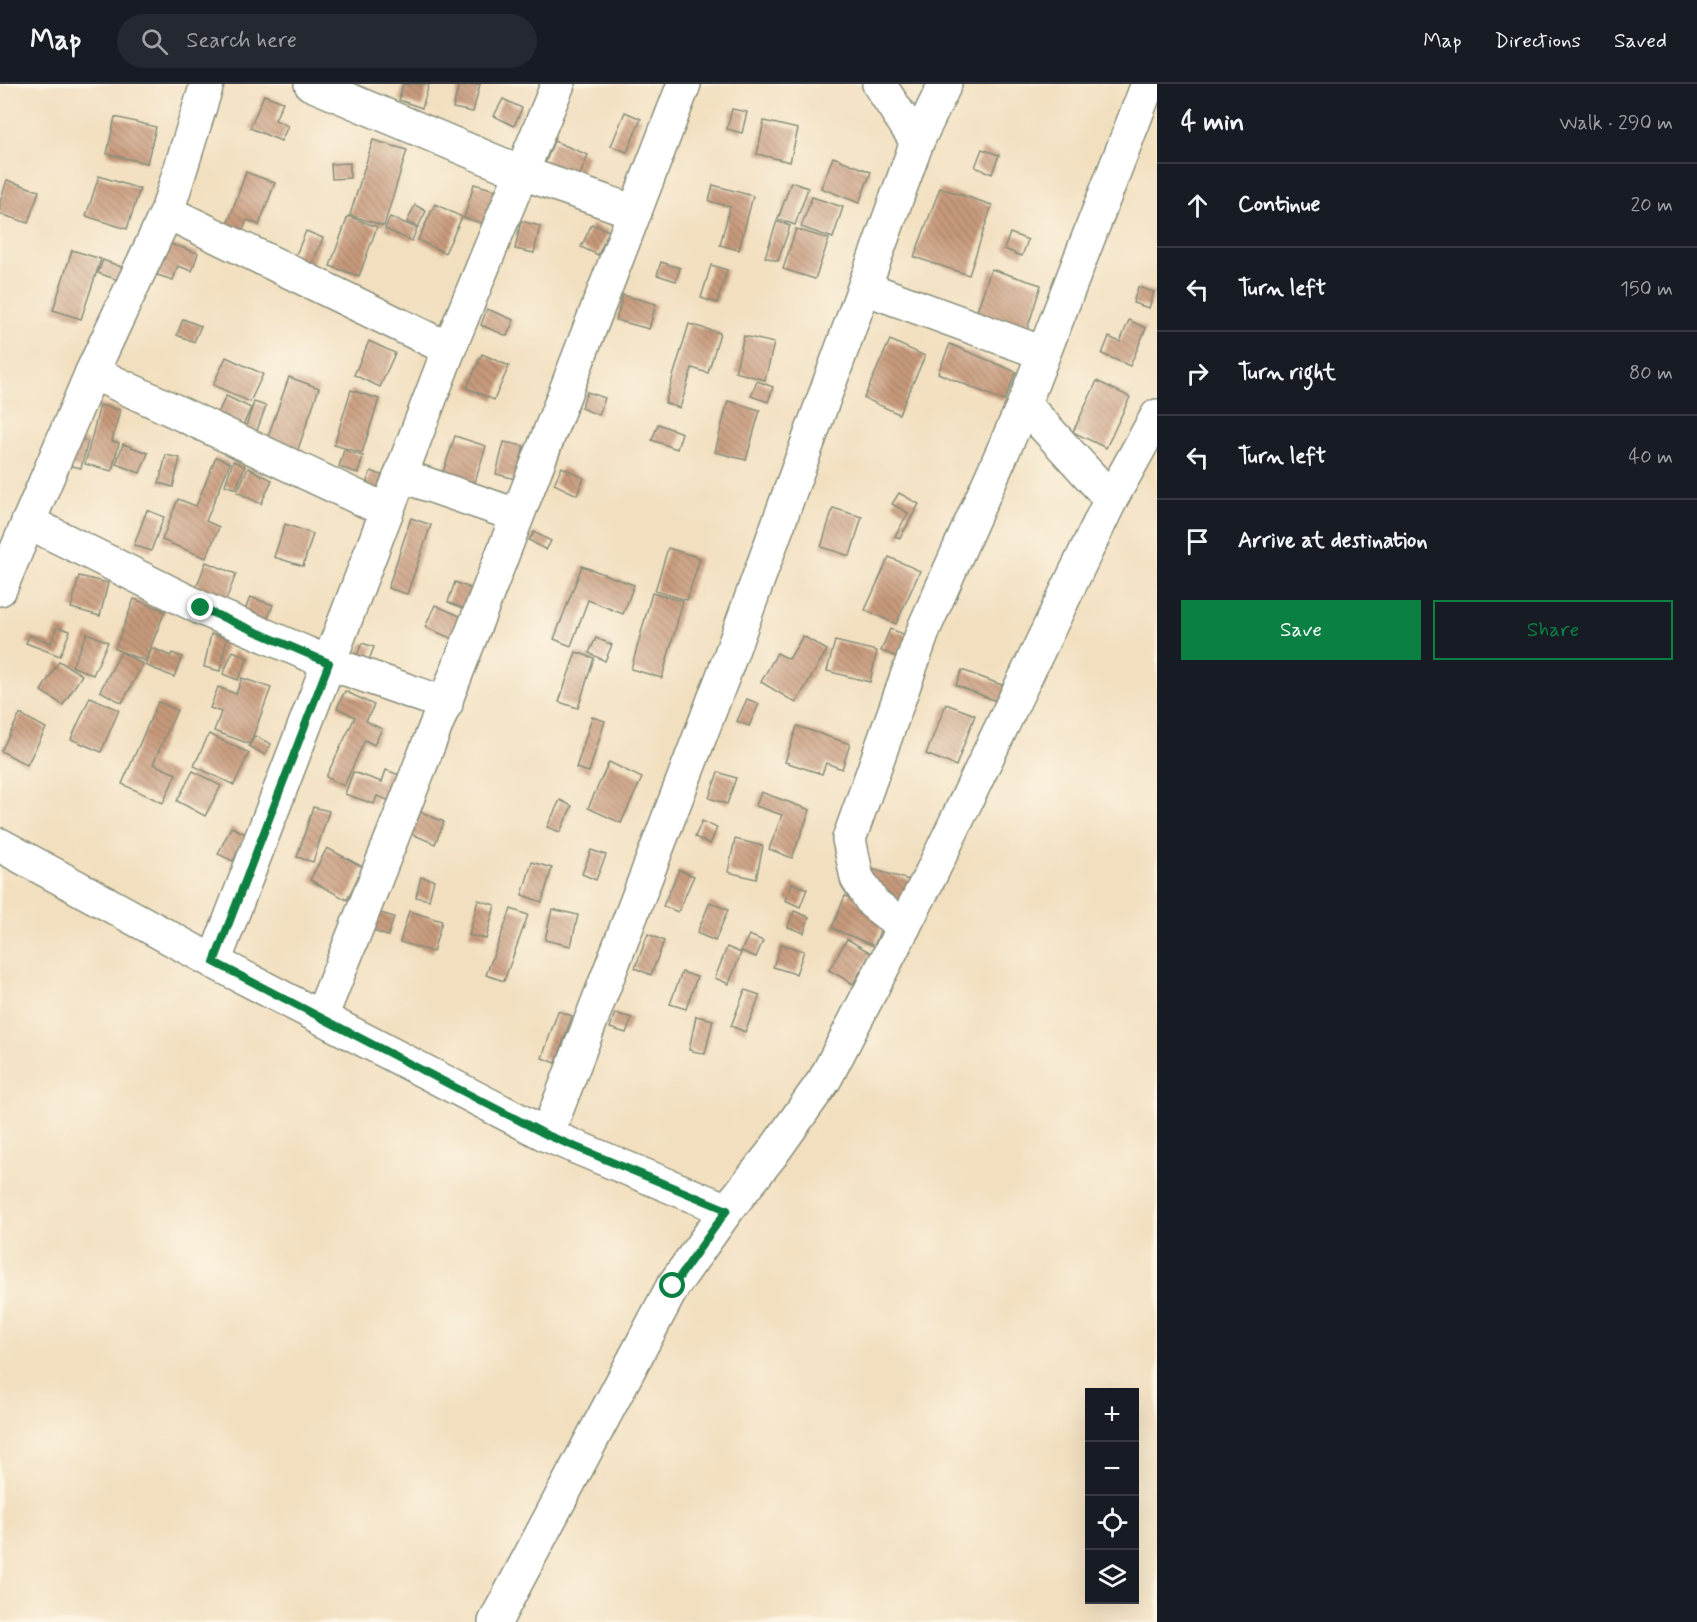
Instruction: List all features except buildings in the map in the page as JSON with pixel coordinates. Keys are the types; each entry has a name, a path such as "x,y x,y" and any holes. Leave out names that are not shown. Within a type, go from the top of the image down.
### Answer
{"street":[{"path":"0,589 92,372 167,212 207,84"},
{"path":"311,84 520,171 634,213"},
{"path":"214,962 387,511 403,476 449,349 520,171 558,84"},
{"path":"321,1017 446,704 516,515 684,84"},
{"path":"879,84 917,142"},
{"path":"547,1135 723,676 917,142 945,84"},
{"path":"904,927 873,903 857,878 849,839 925,626 1024,404 1148,84"},
{"path":"167,212 449,349"},
{"path":"865,288 1043,354"},
{"path":"92,372 387,511"},
{"path":"1024,404 1111,499"},
{"path":"495,1622 673,1286 825,1079 904,927 1111,499 1157,416"},
{"path":"403,476 516,515"},
{"path":"28,522 201,608 329,663 446,704"},
{"path":"0,845 214,962 547,1135 727,1210"}],"route":[{"path":"201,608 329,663 214,962 547,1135 727,1210 673,1286"}]}
